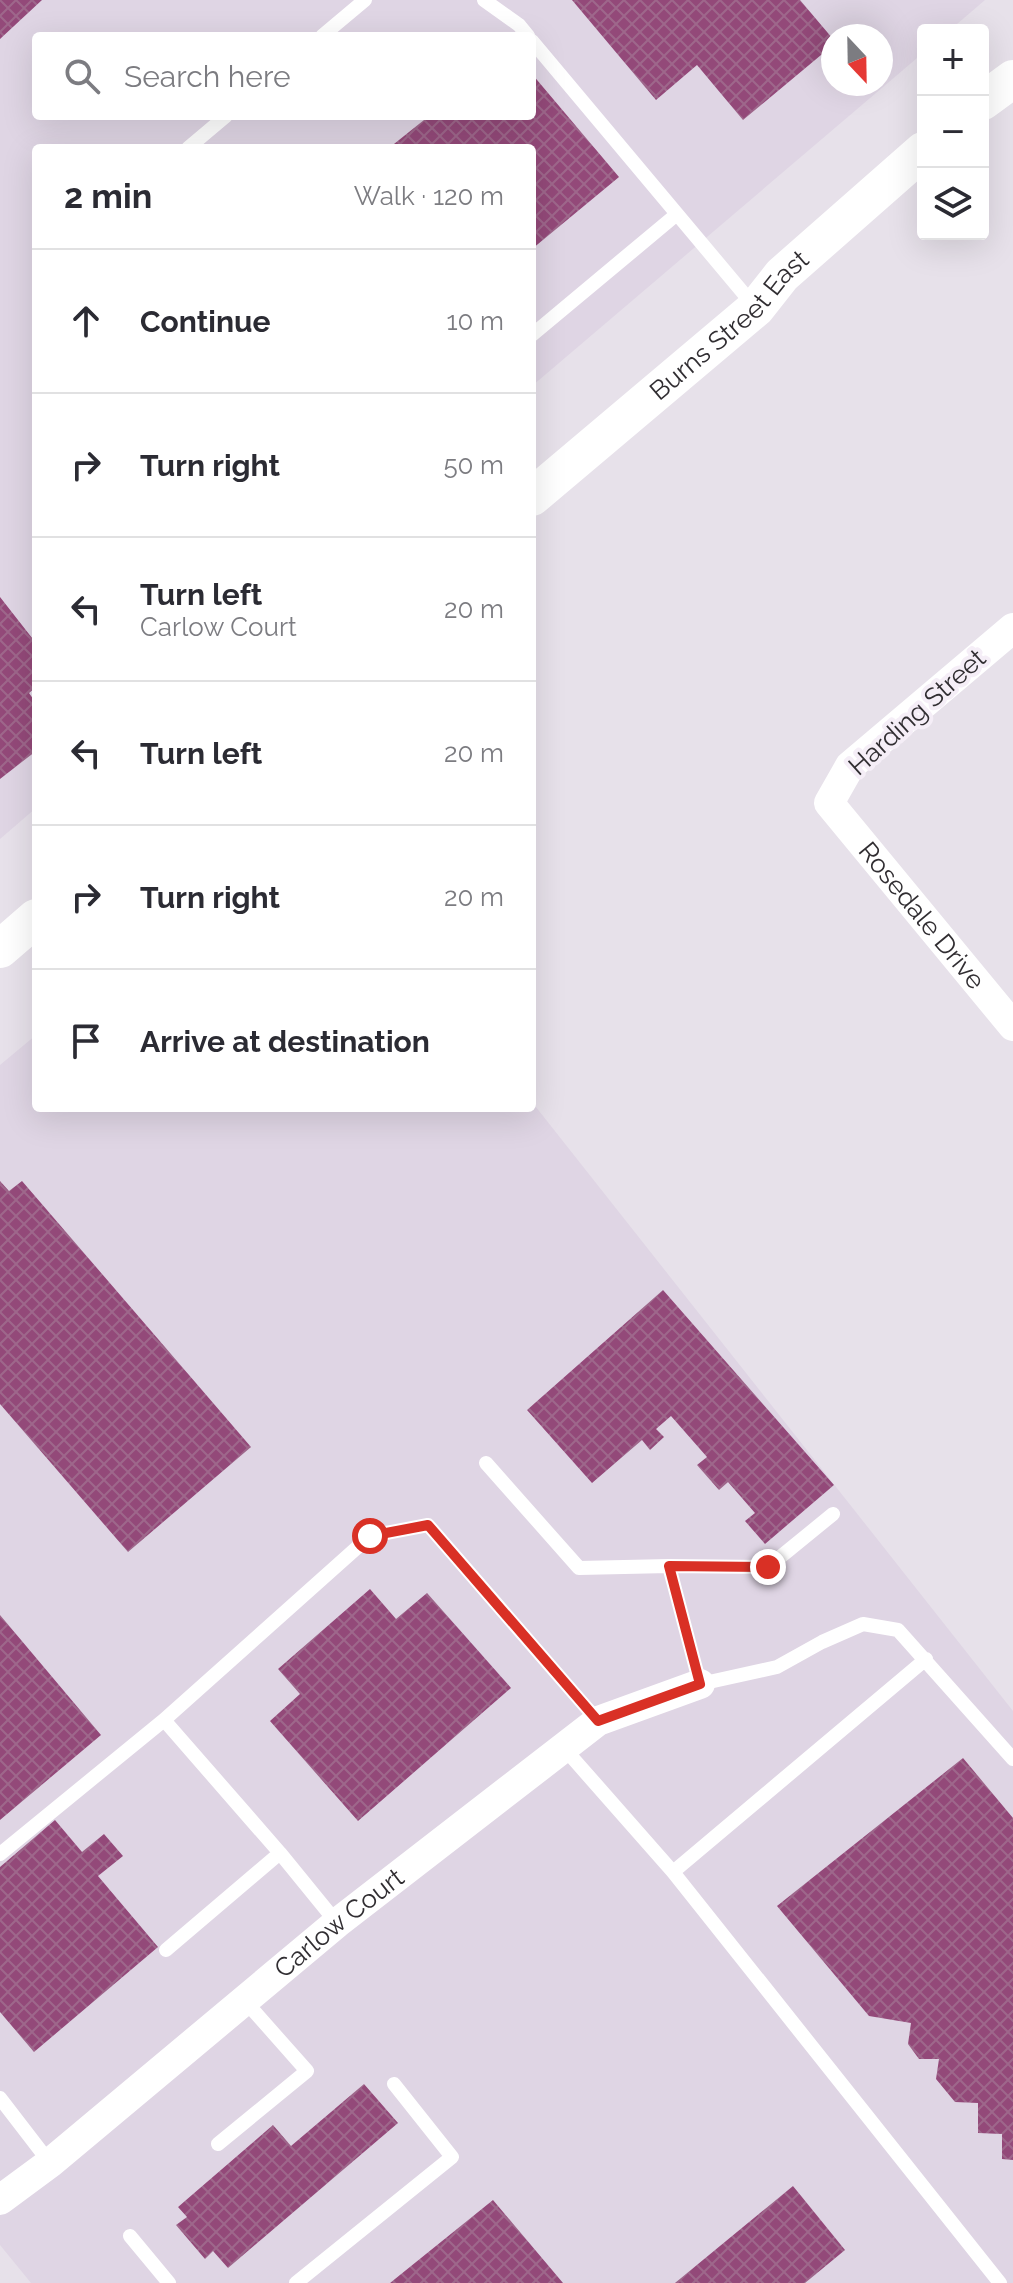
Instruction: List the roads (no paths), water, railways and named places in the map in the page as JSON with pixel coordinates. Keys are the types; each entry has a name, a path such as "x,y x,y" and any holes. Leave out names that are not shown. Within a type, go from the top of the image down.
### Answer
{"street":[{"path":"989,97 1013,79"},
{"name":"Burns Street East","path":"536,494 756,308 782,275 917,156"},
{"name":"Harding Street","path":"829,803 850,766 1013,628"},
{"name":"Rosedale Drive","path":"829,803 1013,1026"},
{"path":"0,949 32,921"},
{"name":"Carlow Court","path":"0,2200 50,2163 337,1923 598,1721 700,1684"}],"lane":[{"path":"327,32 365,0"},
{"path":"484,0 525,32"},
{"path":"536,46 756,308"},
{"path":"193,144 221,120"},
{"path":"536,332 677,214"},
{"path":"486,1463 579,1568 768,1567 833,1514"},
{"path":"0,1854 164,1720 370,1536 428,1525 598,1721"},
{"path":"669,1566 700,1684 777,1667 863,1624 898,1630 1013,1759"},
{"path":"673,1872 926,1659"},
{"path":"164,1720 337,1923"},
{"path":"563,1747 673,1872 1000,2283"},
{"path":"166,1950 280,1853"},
{"path":"218,2144 307,2071 245,2001"},
{"path":"296,2283 452,2157 394,2084"},
{"path":"0,2098 50,2163"},
{"path":"130,2236 169,2283"}]}
